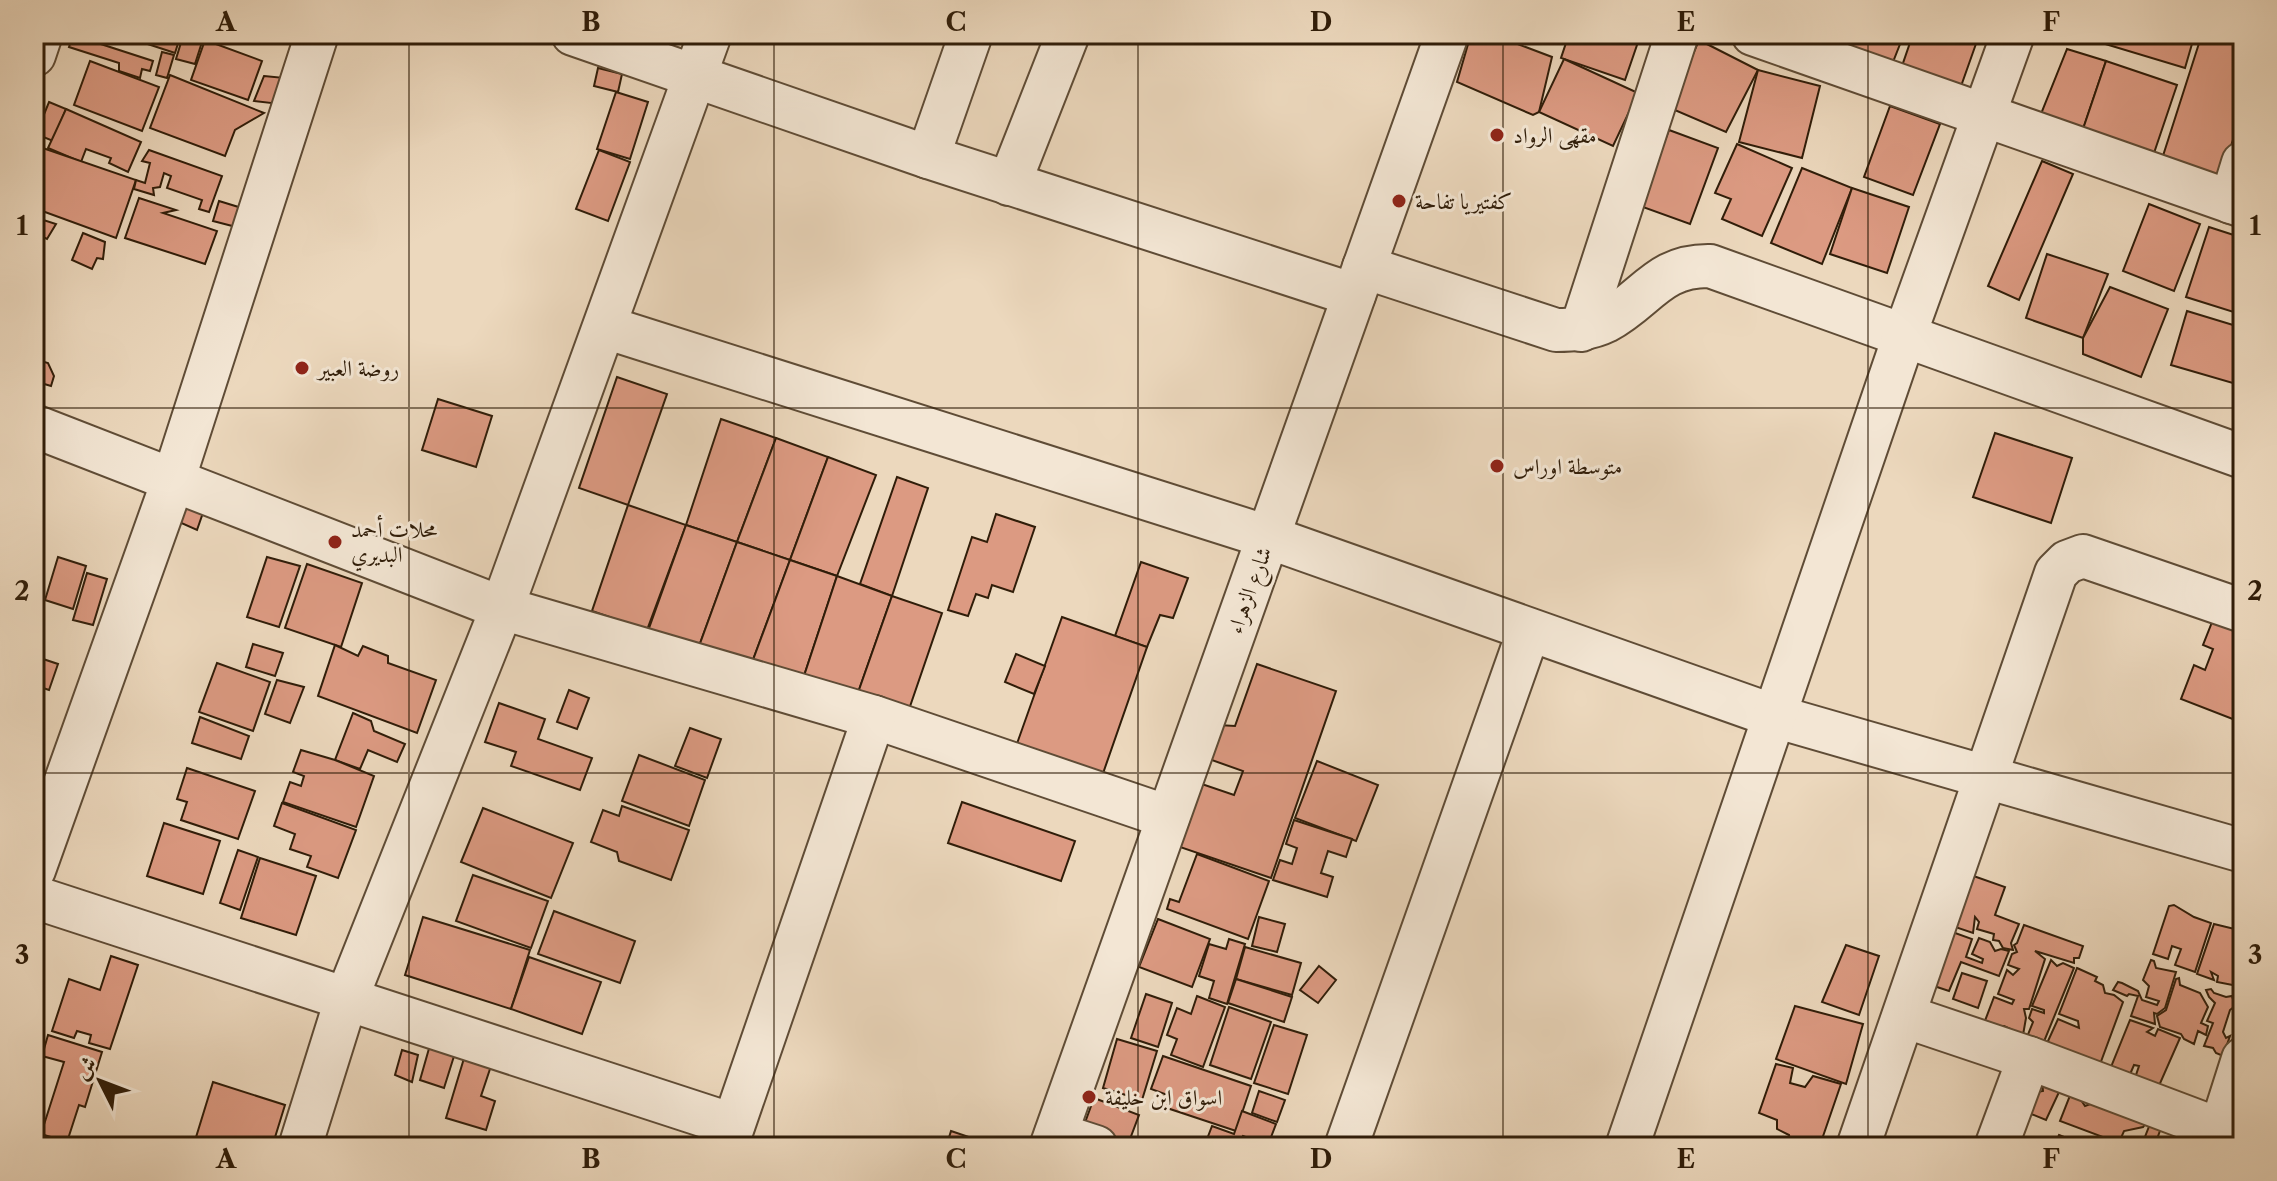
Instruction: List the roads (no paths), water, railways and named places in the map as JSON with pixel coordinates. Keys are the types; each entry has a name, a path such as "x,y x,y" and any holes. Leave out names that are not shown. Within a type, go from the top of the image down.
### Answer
{"street":[{"path":"34,55 41,34"},
{"path":"34,870 173,481 317,34"},
{"path":"573,34 1009,184 1359,281 1556,330 1581,330 1604,322 1673,271 1692,266 1710,266 2243,457"},
{"path":"300,1147 346,1000 502,608 710,34"},
{"path":"928,157 971,34"},
{"path":"1009,184 1068,34"},
{"name":"شارع الزهراء","path":"1053,1140 1447,34"},
{"path":"1581,330 1677,34"},
{"path":"1753,34 1985,114 2239,190"},
{"path":"1627,1147 1904,337 2013,34"},
{"path":"605,327 1268,537 1774,716 2243,851"},
{"path":"34,426 502,608 874,717 1168,817"},
{"path":"1858,1147 2056,573 2067,562 2083,556 2243,611"},
{"path":"1346,1147 1529,630"},
{"path":"34,897 346,1000 729,1136 874,717"},
{"path":"1904,1016 2029,1058 2217,1138 2243,1059"},
{"path":"1996,1147 2029,1058"},
{"path":"1053,1140 1096,1147"}],"place":[{"name":"مقهى الرواد","path":"1497,135"},
{"name":"كفتيريا تفاحة","path":"1399,201"},
{"name":"روضة العبير","path":"302,368"},
{"name":"متوسطة اوراس","path":"1497,466"},
{"name":"محلات أحمد البديري","path":"335,542"},
{"name":"اسواق ابن خليفة","path":"1089,1097"}]}
